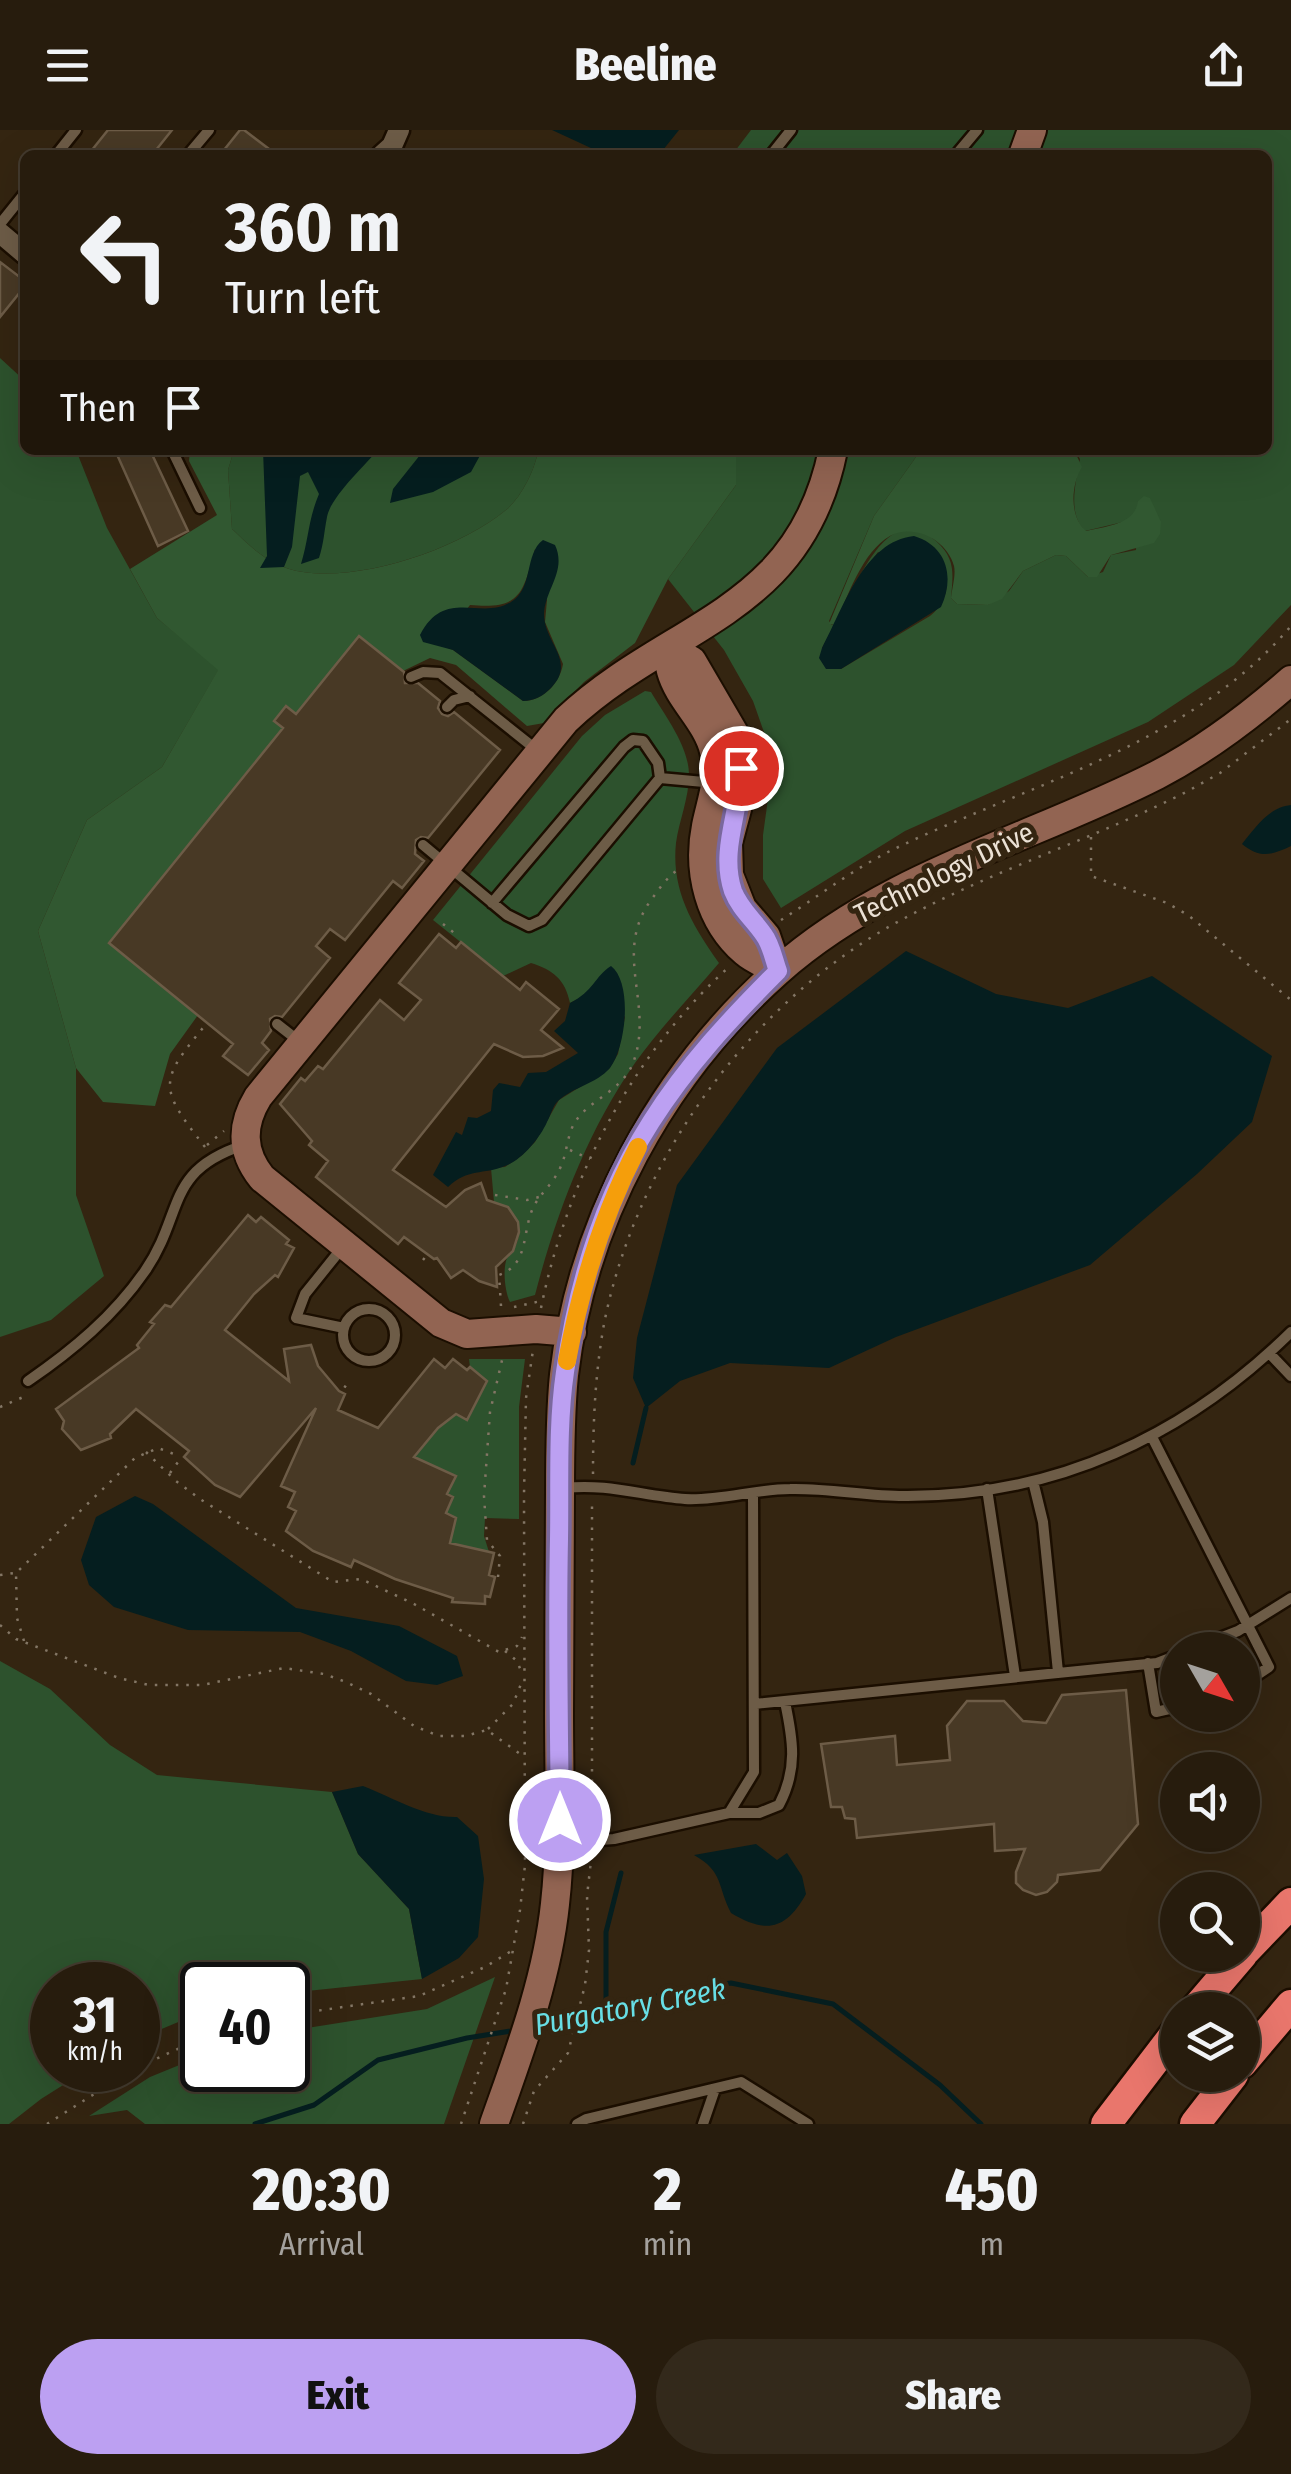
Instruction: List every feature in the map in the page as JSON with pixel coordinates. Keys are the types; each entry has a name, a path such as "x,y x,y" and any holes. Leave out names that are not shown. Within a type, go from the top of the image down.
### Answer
{"highway":[{"path":"1260,1935 1291,1902"},
{"path":"1210,1992 1227,1972"},
{"path":"1260,2042 1291,2005"},
{"path":"1106,2124 1160,2054"},
{"path":"1194,2124 1219,2092"}],"street":[{"path":"0,234 20,250"},
{"path":"572,1332 536,1329 466,1334 441,1323 262,1178 235,1137 250,1109 302,1044 539,752 590,698 746,598 784,560 812,516 831,455"},
{"path":"669,648 670,671 713,746 729,783 703,850 710,900 728,933 746,954 778,971"},
{"name":"Technology Drive","path":"494,2124 522,2043 550,1941 559,1843 564,1374 594,1244 619,1183 650,1124 709,1043 778,971 830,930 886,895 1158,774 1230,729 1291,680"}],"lane":[{"path":"60,150 76,130"},
{"path":"192,150 209,130"},
{"path":"775,150 791,130"},
{"path":"960,150 976,130"},
{"path":"0,224 20,199"},
{"path":"174,455 200,508"},
{"path":"411,678 422,672 440,673 539,752"},
{"path":"448,707 460,697 472,696"},
{"path":"423,845 492,903 518,923 529,926 542,920 660,778 658,763 643,741 634,740 624,747 492,903"},
{"path":"660,778 729,783"},
{"path":"277,1024 302,1044"},
{"path":"28,1381 76,1346 130,1292 160,1243 188,1178 235,1137"},
{"path":"344,1244 305,1294 296,1318 344,1328"},
{"path":"377,1310 392,1284"},
{"path":"377,1310 389,1318 394,1343 383,1357 366,1362 352,1355 343,1341 344,1328 356,1312 377,1310"},
{"path":"560,1488 593,1484 687,1499 788,1489 902,1496 963,1494 1033,1481 1112,1455 1152,1437 1231,1387 1291,1332"},
{"path":"1269,1354 1291,1376"},
{"path":"1152,1437 1252,1632"},
{"path":"1033,1481 1043,1522 1058,1672"},
{"path":"987,1489 1015,1676"},
{"path":"728,1813 754,1772 753,1493"},
{"path":"1231,1632 1291,1598"},
{"path":"1260,1649 1269,1667 1260,1673"},
{"path":"754,1704 1160,1659"},
{"path":"1148,1663 1156,1712 1160,1711"},
{"path":"559,1843 614,1839 728,1813 759,1813 779,1806 788,1788 795,1754 785,1702"},
{"path":"577,2124 741,2082 808,2124"},
{"path":"703,2124 714,2089"}],"path":[{"path":"776,926 886,853 1151,736 1244,672 1291,626"},
{"path":"523,2124 534,2091 568,2053 586,1984 592,1841 593,1484 599,1354 623,1258 670,1150 723,1072 806,984 889,926 1204,782 1291,719"},
{"path":"1091,835 1090,876 1188,914 1291,1000"},
{"path":"542,1301 502,1308 499,1275 514,1267 520,1257 530,1216 554,1179 576,1120 628,1074 641,1026 632,946 635,928 658,891 683,866"},
{"path":"443,924 458,936"},
{"path":"207,1023 174,1063 168,1084 178,1110 205,1146 235,1137"},
{"path":"628,1074 634,1078"},
{"path":"567,1149 592,1159"},
{"path":"495,1195 526,1200 541,1197"},
{"path":"423,1260 427,1255"},
{"path":"498,1578 500,1556 487,1540 485,1524 485,1449 504,1354"},
{"path":"0,1407 32,1392 28,1381"},
{"path":"0,1575 16,1573 134,1458 164,1449 180,1457 169,1474"},
{"path":"146,1452 200,1498 333,1582 361,1579 414,1604 489,1648 505,1651 517,1646 523,1636"},
{"path":"263,1536 266,1528"},
{"path":"16,1573 17,1618 25,1642"},
{"path":"0,1625 25,1642 119,1678 149,1685 202,1686 284,1668 324,1674 371,1694 414,1726 440,1736 465,1736 487,1730 513,1704 522,1677 520,1666 505,1651"},
{"path":"487,1730 524,1756"},
{"path":"310,2012 419,1996 485,1967 514,1949 500,2006 461,2124"},
{"path":"47,2124 97,2092"}],"green space":[{"path":"751,130 1291,130 1291,605 1234,665 1148,722 905,831 781,908 763,879 763,835 770,784 766,738 753,701 724,650 668,579 736,485 736,455 917,455 874,516 829,621 832,625 872,556 885,540 900,531 917,530 936,541 947,554 952,567 951,598 957,604 988,605 1009,591 1023,571 1056,555 1066,556 1088,577 1103,572 1111,555 1136,550 1137,511 1127,521 1085,531 1079,524 1074,506 1077,455 1272,455 1272,150 736,150","holes":["878,552 947,585 930,616 841,669 822,648"]},
{"path":"0,358 20,376 20,455 78,455 107,528 157,618 219,669 162,767 87,820 38,931 76,1068 76,1195 104,1276 51,1320 0,1337"},
{"path":"190,455 232,455 228,470 232,529 256,551 272,562 303,572 354,572 410,559 486,524 517,498 537,455 736,455 736,485 668,579 635,643 584,682 544,723 527,726 456,665 430,658 403,671 359,636 296,714 286,706 274,721 283,728 198,1015 170,1054 155,1106 103,1102 76,1068 38,931 87,820 162,767 218,670 157,618 130,569 217,515","holes":["535,549 547,600 545,622 563,664 554,684 530,700 523,701 453,650 440,645 470,605 500,604 518,595"]},
{"path":"232,455 537,455 517,498 486,524 409,559 327,574 303,572 272,562 232,529 228,470"},
{"path":"917,455 1076,455 1082,467 1074,491 1074,509 1086,531 1126,520 1144,496 1150,498 1161,522 1154,543 1111,555 1097,577 1088,577 1066,556 1056,555 1023,571 1002,599 988,605 957,604 951,598 954,566 944,549 928,536 899,532 871,553 835,624 829,624 874,516"},
{"path":"645,691 651,692 675,732 688,764 689,784 676,843 677,877 686,907 719,963 655,1037 618,1089 575,1175 535,1295 510,1302 505,1266 519,1233 513,1213 494,1202 491,1168 505,1167 521,1156 535,1142 559,1100 609,1069 618,1054 625,1017 595,985 570,1003 557,977 531,963 503,976 433,920 582,736 605,715"},
{"path":"469,1359 525,1359 519,1407 519,1519 485,1518 484,1536 489,1552 450,1543 456,1518 446,1513 453,1498 447,1494 455,1476 414,1457 438,1428 456,1414 466,1419 487,1381 470,1367"},
{"path":"0,1661 50,1689 110,1745 157,1775 332,1792 358,1854 409,1909 422,1979 310,1991 310,1962 180,1962 180,2021 160,2030 160,1962 30,1962 30,2092 52,2092 9,2124 0,2124"},
{"path":"495,1977 444,2124 145,2124 127,2110 89,2116 127,2092 160,2092 160,2073 180,2064 180,2092 310,2092 310,2028 427,2009"}],"water":[{"path":"552,130 679,130 663,150 595,150"},
{"path":"263,455 373,455 330,509 319,558 301,564 319,494 308,472 300,476 292,547 284,567 260,568 267,556"},
{"path":"420,455 480,455 471,472 433,492 390,503 393,489"},
{"path":"914,536 934,547 945,564 947,585 941,607 841,669 826,669 819,658 822,648 857,579 881,550"},
{"path":"543,540 555,545 558,554 557,572 544,614 561,669 548,691 523,701 453,650 423,642 420,635 430,621 452,608 500,607 511,602 523,588 533,554"},
{"path":"1291,805 1291,846 1266,854 1242,844 1269,814"},
{"path":"906,951 996,994 1068,1008 1152,976 1272,1056 1252,1122 1090,1265 896,1337 829,1368 730,1363 680,1381 646,1408 633,1378 637,1338 677,1185 777,1048"},
{"path":"611,966 622,986 625,1016 620,1046 610,1068 558,1101 540,1135 518,1159 497,1169 462,1177 448,1187 433,1175 456,1132 462,1135 468,1117 477,1118 491,1111 493,1090 499,1083 520,1087 528,1073 546,1072 578,1053 554,1031 565,1021 570,1003"},
{"path":"135,1496 153,1504 296,1608 399,1626 457,1656 463,1676 437,1685 406,1681 351,1651 300,1632 188,1630 114,1607 89,1585 81,1560 96,1517"},
{"path":"363,1786 422,1811 457,1817 478,1836 484,1879 478,1937 459,1958 422,1979 409,1909 358,1854 332,1792"},
{"path":"756,1844 777,1860 787,1853 802,1876 806,1894 791,1915 774,1925 755,1924 731,1913 715,1874 694,1855"}],"building":[{"path":"108,130 172,130 156,150 92,150"},
{"path":"244,130 270,150 224,150"},
{"path":"0,262 20,277 20,292 0,317"},
{"path":"117,455 152,455 188,531 158,546"},
{"path":"359,636 404,672 405,683 418,683 440,701 438,708 442,714 454,712 500,750 428,838 416,840 415,854 424,861 402,888 393,881 345,940 330,929 316,946 330,958 282,1017 270,1019 271,1031 262,1043 269,1050 248,1075 223,1056 233,1044 109,943 283,728 274,721 286,706 296,714"},
{"path":"439,934 456,948 461,942 520,990 526,982 559,1009 541,1030 563,1048 543,1056 523,1057 494,1044 393,1170 446,1207 465,1190 481,1183 487,1200 508,1207 518,1222 519,1232 513,1251 496,1267 497,1287 463,1270 451,1278 437,1258 404,1237 398,1244 316,1177 328,1161 309,1145 312,1141 280,1104 301,1078 305,1081 318,1066 323,1069 380,1000 404,1020 421,1000 399,983"},
{"path":"248,1215 256,1222 261,1217 294,1248 278,1277 275,1275 254,1294 225,1330 289,1381 284,1349 311,1345 318,1366 345,1394 338,1410 378,1428 434,1359 445,1368 453,1359 487,1381 467,1420 456,1414 438,1428 414,1457 456,1476 447,1494 453,1497 446,1513 456,1518 450,1543 494,1553 489,1575 495,1577 485,1604 452,1602 453,1598 395,1579 354,1560 351,1567 313,1551 286,1531 296,1511 288,1507 295,1492 281,1486 316,1408 240,1497 215,1485 184,1457 189,1451 136,1409 110,1434 111,1438 81,1450 62,1429 64,1421 56,1409 139,1348 137,1345 154,1324 150,1322 165,1305 171,1307"},
{"path":"1126,1690 1138,1824 1100,1870 1058,1875 1047,1892 1036,1895 1016,1883 1025,1849 995,1851 994,1824 857,1838 855,1819 845,1818 842,1807 831,1807 821,1744 895,1736 897,1765 950,1760 947,1726 967,1701 1004,1701 1023,1721 1046,1723 1062,1695"}],"waterway":[{"path":"633,1463 646,1408"},
{"path":"606,2015 606,1932 621,1873"},
{"name":"Purgatory Creek","path":"538,2026 606,2015 668,1992 731,1983 833,2004 940,2085 981,2124"},
{"name":"Purgatory Creek","path":"255,2124 314,2105 378,2060 517,2030"}],"slow traffic":[{"path":"567,1361 594,1244 638,1147"}],"route":[{"path":"560,1820 558,1574 564,1374 594,1244 619,1183 650,1124 688,1068 730,1018 778,971 766,936 742,908 729,875 728,842 741,794 741,768"}]}
